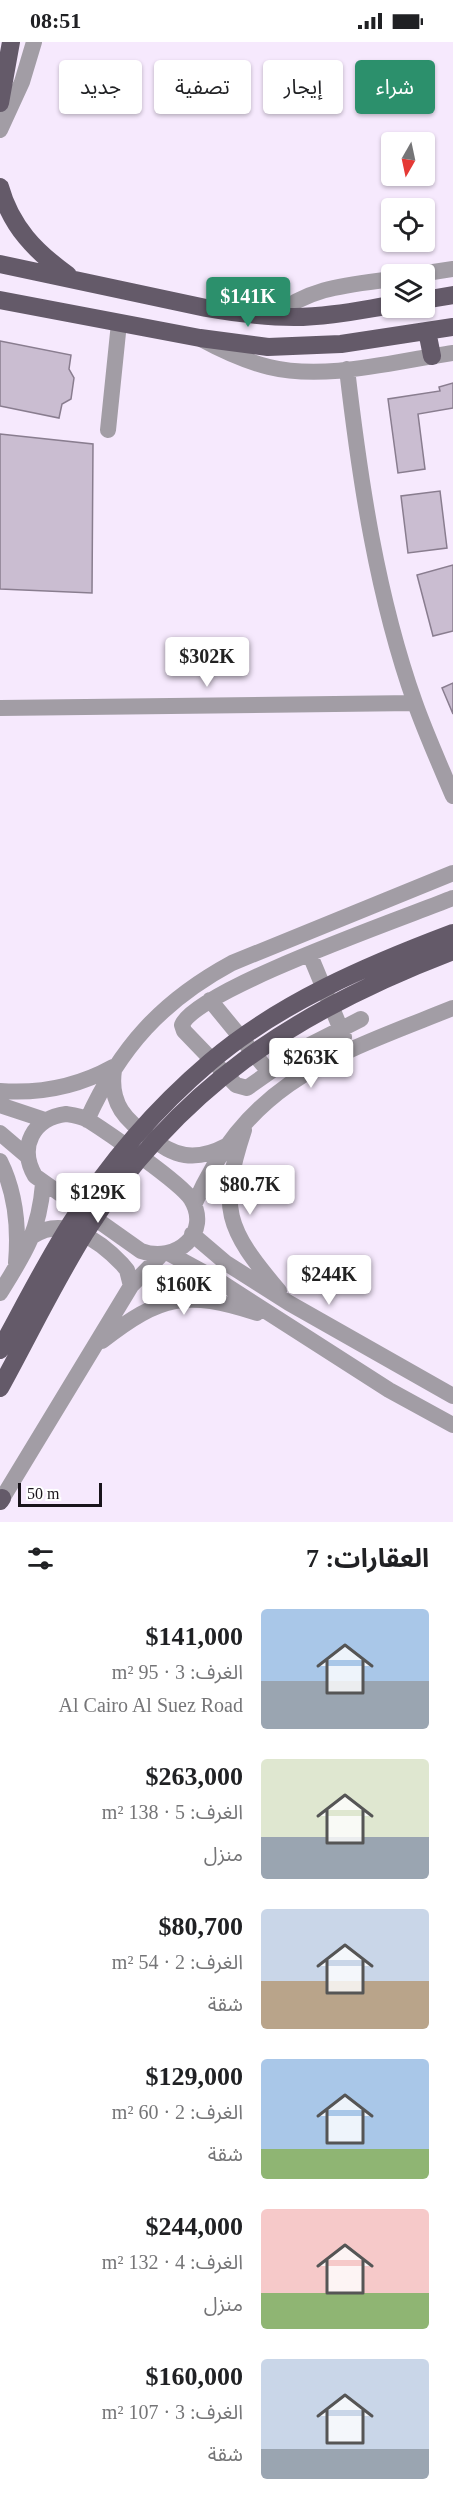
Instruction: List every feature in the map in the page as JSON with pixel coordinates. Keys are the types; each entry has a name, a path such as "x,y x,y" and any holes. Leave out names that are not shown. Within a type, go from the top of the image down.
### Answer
{"main road":[{"path":"0,103 11,42"},
{"path":"0,187 11,218 22,234 35,249 74,280"},
{"path":"0,264 239,313 312,316 381,307"},
{"path":"435,298 453,295"},
{"path":"0,300 200,338 268,347 341,344 453,327"},
{"path":"234,343 243,333 243,319 239,313"},
{"path":"268,347 266,331 274,316"},
{"path":"427,331 432,356"},
{"path":"352,984 395,954 453,933"},
{"path":"0,1388 56,1264 71,1223 115,1162 180,1090 211,1061 309,997 405,970 453,951"},
{"path":"0,1350 56,1264"}],"street":[{"path":"0,130 22,82 34,42"},
{"path":"435,272 453,269"},
{"path":"274,316 294,301 318,291 381,281"},
{"path":"108,430 119,323"},
{"path":"200,338 246,361 270,368 321,372 453,353"},
{"path":"347,369 359,467 392,623 415,703 453,796"},
{"path":"0,708 415,703"},
{"path":"87,1120 114,1066 133,1041 170,1004 204,978 232,963 453,873"},
{"path":"361,1019 304,1048 252,1086 242,1088 236,1085 182,1028 185,1018 203,1005 260,974 453,898"},
{"path":"335,945 349,916"},
{"path":"310,955 349,1050"},
{"path":"170,1004 203,1005 269,1072"},
{"path":"1,1500 131,1286 165,1255 179,1249 192,1234 195,1225 194,1205 214,1165 247,1120 271,1097 298,1077 349,1050 453,1008"},
{"path":"0,1091 56,1089 96,1077 114,1066"},
{"path":"114,1066 112,1090 120,1111 136,1127 166,1149 196,1156 226,1146"},
{"path":"0,1105 45,1120"},
{"path":"27,1156 31,1135 45,1120 66,1114 87,1120 182,1189 194,1205"},
{"path":"247,1120 230,1178 231,1214 244,1248 290,1303"},
{"path":"0,1133 27,1156 35,1176 42,1184 141,1251 165,1255 201,1269 389,1390 453,1425"},
{"path":"0,1161 12,1192 17,1217 16,1267"},
{"path":"0,1293 33,1236 40,1210 42,1184"},
{"path":"33,1236 42,1230 62,1226 81,1233 122,1264 130,1278 131,1286"},
{"path":"192,1234 226,1263 290,1303 453,1396"},
{"path":"94,1347 143,1311 175,1300 210,1299 279,1320"}],"building":[{"path":"0,341 71,355 69,369 74,378 71,399 62,404 59,418 0,406"},
{"path":"453,383 453,408 418,414 425,469 398,473 388,399 440,391 439,387"},
{"path":"0,434 93,444 92,593 0,589"},
{"path":"440,491 447,548 408,553 401,496"},
{"path":"453,565 453,631 433,636 417,575"},
{"path":"453,683 453,714 442,688"}]}
